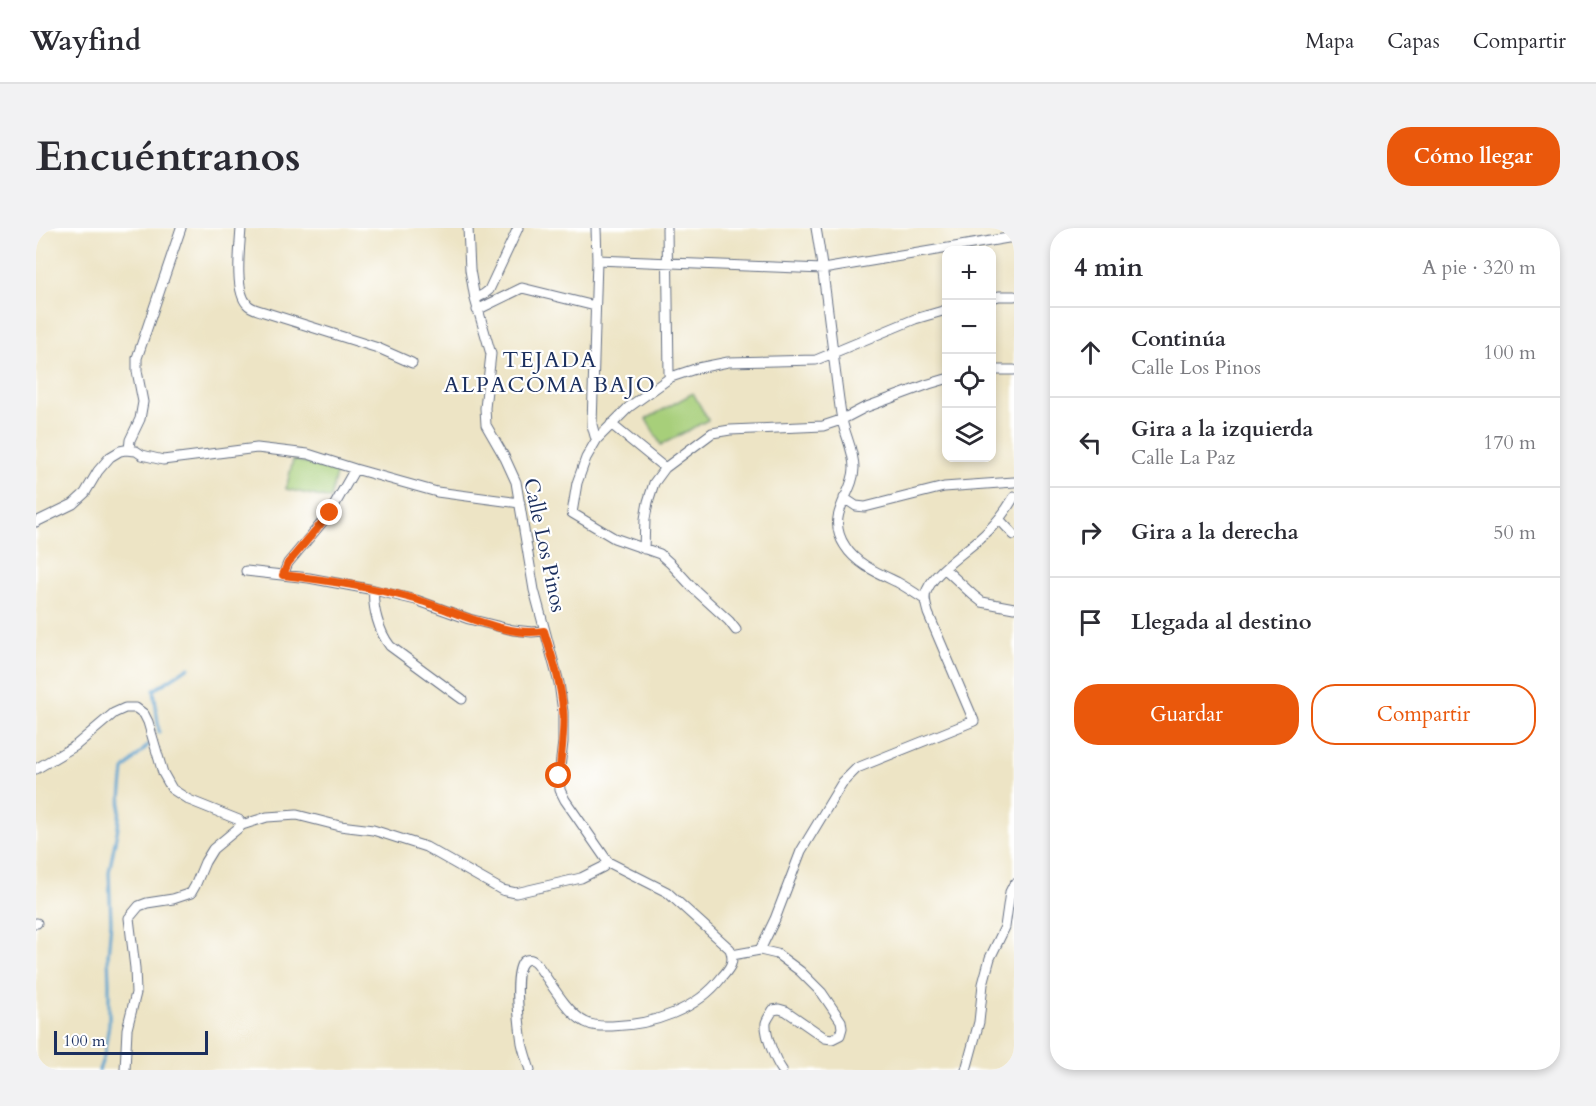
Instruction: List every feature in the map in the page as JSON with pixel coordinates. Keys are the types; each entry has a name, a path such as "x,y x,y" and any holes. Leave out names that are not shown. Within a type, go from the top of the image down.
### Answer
{"street":[{"path":"129,450 130,440 140,419 143,402 137,358 181,228"},
{"path":"241,228 240,289 246,304 264,312 378,348 412,363"},
{"name":"Calle Los Pinos","path":"468,228 470,270 477,310 491,354 485,408 486,425 516,482 534,590 560,683 563,712 560,790 608,862"},
{"path":"475,299 489,290 518,228"},
{"path":"596,228 592,425 597,439"},
{"path":"667,228 669,374 671,377"},
{"path":"816,228 841,420 854,467 853,477 840,507 838,527 849,551 869,569 924,599"},
{"path":"597,260 823,268 1014,237"},
{"path":"477,310 522,288 595,306"},
{"path":"996,297 1014,296"},
{"path":"736,630 660,554 614,538 572,513 586,458 597,439 629,407 671,377 698,368 728,362 816,360 915,319 942,311"},
{"path":"996,370 1014,370"},
{"path":"644,549 645,519 654,483 665,468 712,433 730,430 823,426 864,408 942,380"},
{"path":"611,424 665,468"},
{"path":"36,522 73,504 85,494 98,471 110,458 120,451 129,450 163,460 271,448 309,454 355,470 437,492 520,503"},
{"path":"283,575 288,563 330,513 355,470"},
{"path":"844,498 856,506 865,507 944,488 1014,482"},
{"path":"759,950 776,919 801,851 842,783 857,768 974,721 924,599 926,591 935,578 988,531 1014,497"},
{"path":"999,519 1014,535"},
{"path":"945,569 982,602 1014,608"},
{"path":"246,571 309,578 375,590 416,600 469,619 513,630 544,631"},
{"path":"375,590 379,622 390,646 462,699"},
{"path":"36,769 75,746 114,713 125,708 136,708 144,714 148,722 163,773 172,789 189,800 239,820 242,825"},
{"path":"125,1070 126,1029 136,993 129,918 139,906 191,893 213,849 242,825 267,818 297,815 340,826 373,830 426,847 502,890 516,893 581,878 608,862 667,892 730,949 733,962 730,968 714,988 702,997 657,1019 621,1026 597,1026 585,1022 558,994 533,960 528,959 523,962 519,966 517,978 518,1002 522,1044 530,1070"},
{"path":"966,1070 979,1022 983,984 990,957 1005,927 1010,892 1014,884"},
{"path":"732,955 759,950 777,954 800,971 822,993 841,1021 840,1035 832,1039 825,1038 786,1011 779,1008 773,1010 766,1023 777,1064 782,1070"}],"green space":[{"path":"693,393 708,420 661,445 646,419"},
{"path":"293,460 337,470 330,499 286,489"}],"waterway":[{"path":"159,732 154,690 189,667"},
{"path":"99,1070 104,1056 109,1024 108,956 111,922 109,872 118,827 124,770 151,742"}],"district":[{"name":"TEJADA ALPACOMA BAJO","path":"550,372"}],"route":[{"path":"330,513 288,563 283,575 375,590 416,600 469,619 513,630 544,631 560,683 563,712 559,776"}]}
